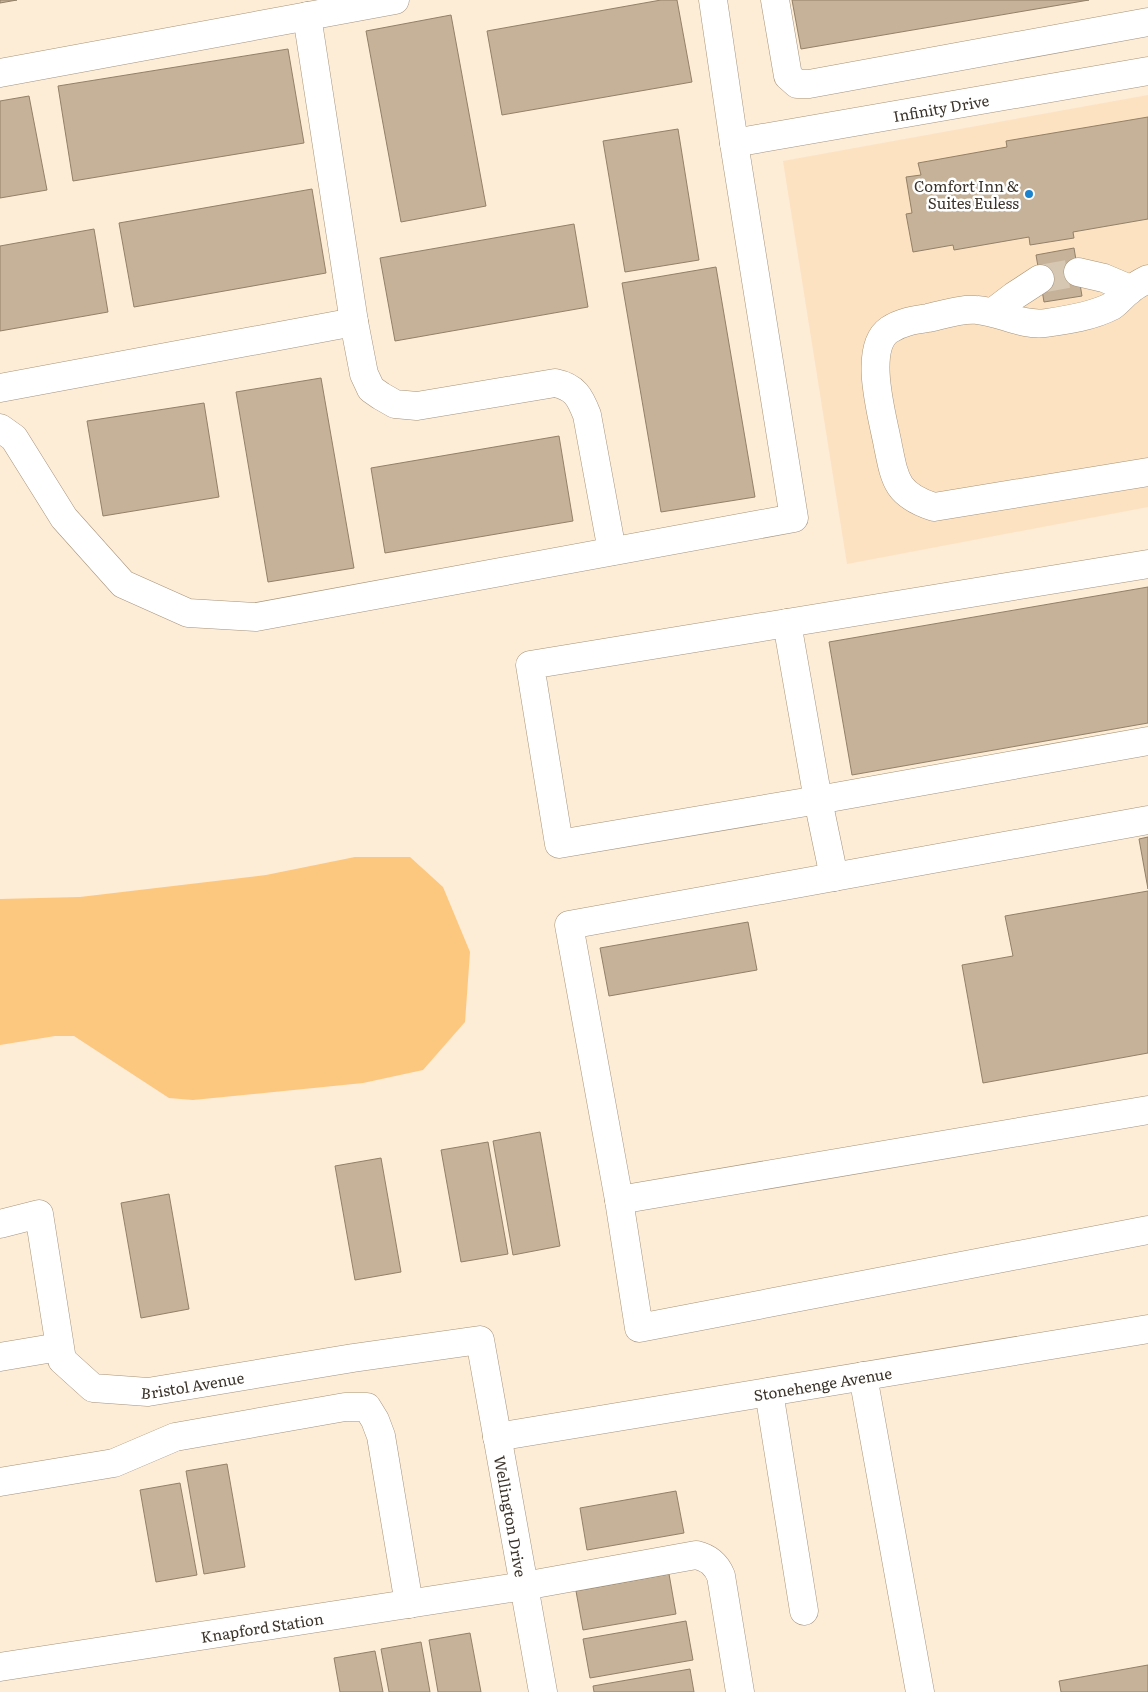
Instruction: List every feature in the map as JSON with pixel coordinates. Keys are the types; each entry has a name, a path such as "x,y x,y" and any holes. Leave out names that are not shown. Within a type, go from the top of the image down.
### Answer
{"street":[{"path":"0,73 395,0"},
{"path":"0,428 14,438 64,518 123,584 188,613 256,617 794,518 713,0"},
{"path":"775,0 788,76 797,84 809,84 1148,22"},
{"path":"306,16 354,322 364,374 371,389 395,404 416,406 555,383 566,385 581,400 587,415 612,551"},
{"name":"Infinity Drive","path":"734,144 1148,71"},
{"path":"1078,272 1139,284"},
{"path":"993,312 1040,279"},
{"path":"1139,284 1113,305 1086,316 1045,323 1022,323 993,312 974,309 905,322 888,331 877,346 875,364 893,471 902,491 918,502 934,507 1148,472"},
{"path":"0,388 354,322"},
{"path":"1148,564 530,666 559,844 1148,741"},
{"path":"787,623 818,800 834,877"},
{"path":"1148,820 569,925 619,1200 639,1328 1148,1230"},
{"path":"619,1200 1148,1110"},
{"name":"Bristol Avenue","path":"0,1224 38,1214 62,1360 94,1388 148,1392 354,1358 480,1340"},
{"name":"Stonehenge Avenue","path":"497,1436 1148,1329"},
{"name":"Wellington Drive","path":"480,1340 543,1692"},
{"path":"0,1357 59,1347"},
{"path":"863,1376 920,1692"},
{"path":"768,1392 804,1611"},
{"path":"0,1482 114,1463 175,1436 345,1406 367,1407 376,1420 381,1436 409,1604"},
{"name":"Knapford Station","path":"0,1667 524,1586 696,1555 704,1557 716,1565 721,1576 740,1692"}],"shaded area":[{"path":"1148,95 1148,507 847,564 783,161"},
{"path":"355,857 410,857 443,887 470,952 465,1022 423,1070 363,1083 193,1100 169,1098 74,1036 55,1036 0,1045 0,899 80,897 266,875"}],"building":[{"path":"0,0 17,0 0,3"},
{"path":"661,0 677,0 692,82 502,115 487,31"},
{"path":"792,0 1089,0 801,49"},
{"path":"451,15 486,206 401,222 366,31"},
{"path":"288,49 304,143 73,181 58,86"},
{"path":"29,96 47,190 0,198 0,101"},
{"name":"Comfort Inn & Suites Euless","path":"1148,117 1148,219 1073,232 1074,238 1030,245 1029,237 954,250 953,245 913,252 906,214 912,213 906,177 921,175 918,163 1007,147 1006,141"},
{"path":"678,129 699,260 625,272 603,141"},
{"path":"312,189 326,273 134,307 119,223"},
{"path":"574,224 588,307 395,341 380,258"},
{"path":"94,229 108,312 0,331 0,246"},
{"path":"1074,248 1082,296 1044,302 1036,255"},
{"path":"716,267 755,497 661,512 622,283"},
{"path":"321,378 354,568 268,582 236,392"},
{"path":"204,403 219,497 103,516 87,421"},
{"path":"559,436 573,521 385,553 371,468"},
{"path":"1148,587 1148,723 852,775 829,642"},
{"path":"1148,837 1148,889 1139,839"},
{"path":"1148,891 1148,1053 983,1083 962,965 1013,956 1005,916"},
{"path":"748,922 757,970 609,996 600,948"},
{"path":"540,1132 560,1246 513,1255 493,1141"},
{"path":"488,1142 508,1254 461,1262 441,1150"},
{"path":"381,1158 401,1272 355,1280 335,1166"},
{"path":"169,1194 189,1309 141,1318 121,1203"},
{"path":"227,1464 245,1567 204,1574 186,1471"},
{"path":"180,1483 197,1575 156,1582 140,1490"},
{"path":"676,1491 684,1533 587,1550 580,1508"},
{"path":"669,1574 676,1614 583,1630 576,1591"},
{"path":"686,1621 693,1660 590,1678 583,1639"},
{"path":"470,1633 481,1692 438,1692 429,1640"},
{"path":"421,1642 430,1692 389,1692 381,1649"},
{"path":"375,1651 383,1692 340,1692 334,1658"},
{"path":"1148,1665 1148,1692 1061,1692 1059,1681"},
{"path":"690,1669 694,1692 594,1692 593,1686"}],"tunnel":[{"path":"1040,279 1078,272"}],"place":[{"name":"Comfort Inn & Suites Euless","path":"1029,194"}]}
